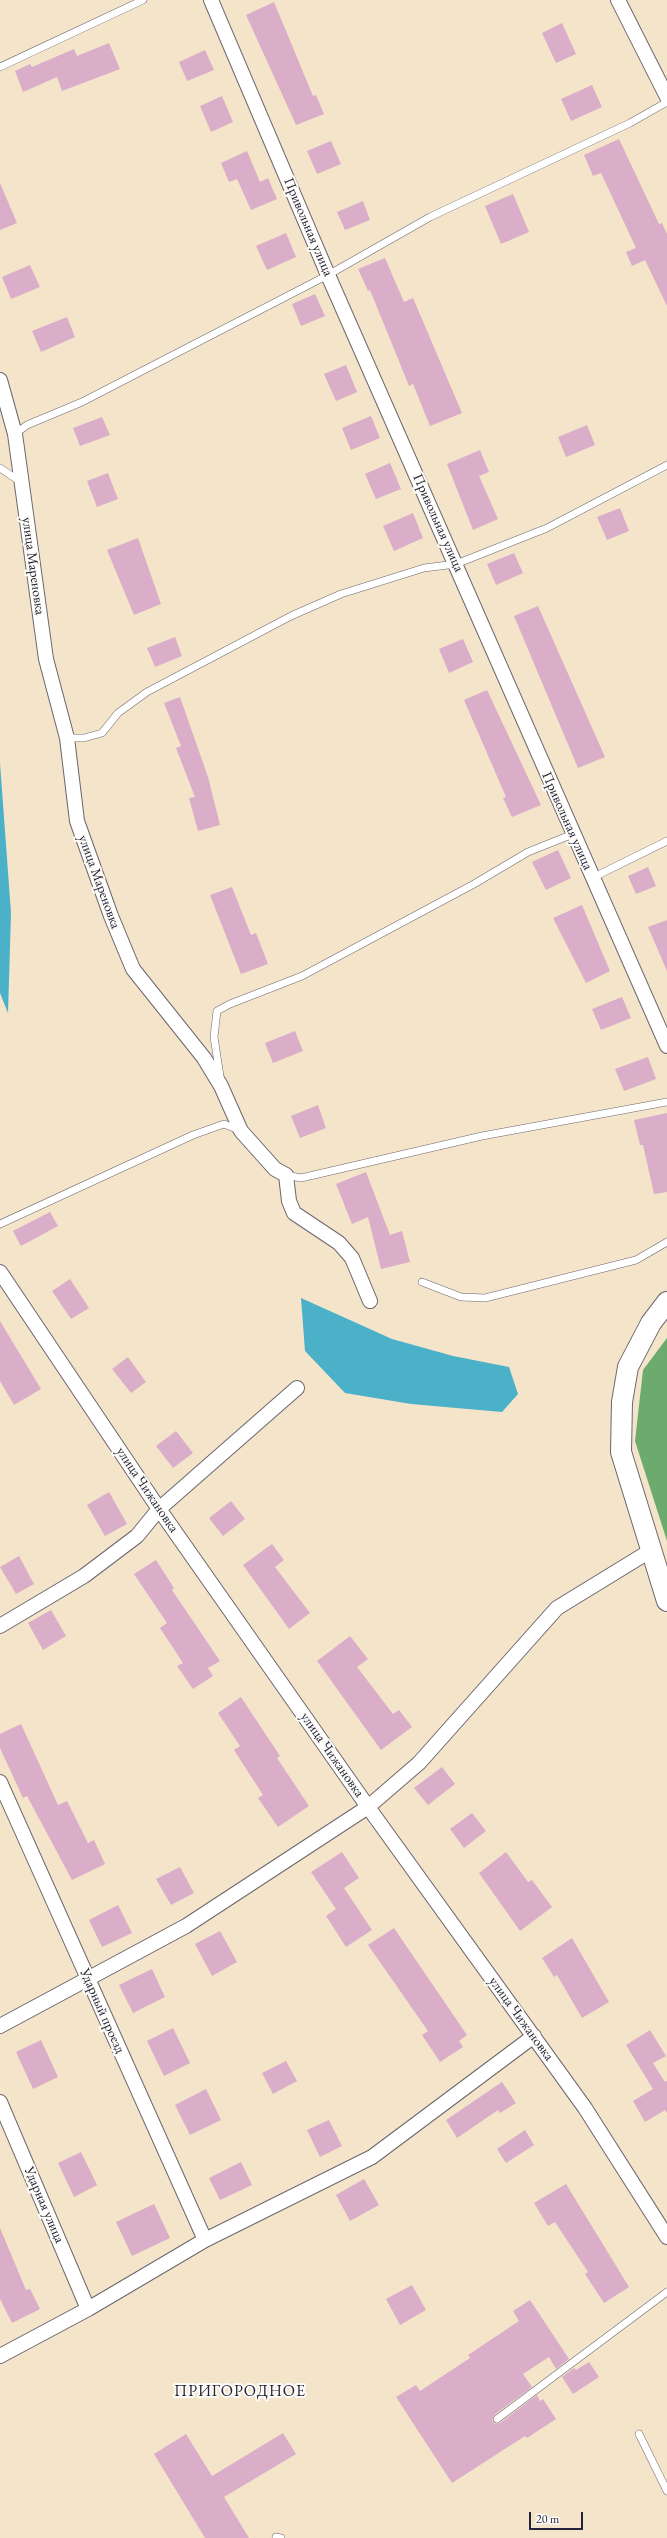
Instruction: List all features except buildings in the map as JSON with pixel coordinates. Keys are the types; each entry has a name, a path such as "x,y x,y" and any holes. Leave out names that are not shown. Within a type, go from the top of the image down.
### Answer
{"street":[{"name":"Привольная улица","path":"211,0 328,274 667,1046"},
{"path":"618,0 667,97"},
{"name":"улица Мареновка","path":"0,380 15,434 46,660 67,738 76,821 111,916 133,969 165,1012 204,1058 221,1086 241,1131 275,1169 286,1175"},
{"path":"286,1175 289,1201 294,1213 339,1243 352,1258 370,1301"},
{"name":"улица Чижановка","path":"0,1272 159,1509 368,1807 585,2108 667,2237"},
{"path":"667,1302 651,1323 628,1367 622,1402 621,1452 650,1551 667,1601"},
{"path":"0,1626 84,1576 137,1536 159,1509 297,1388"},
{"path":"0,2026 88,1981 186,1926 368,1807 419,1763 557,1608 650,1551"},
{"name":"Ударный проезд","path":"0,1782 205,2240"},
{"path":"0,2356 88,2308 205,2240 372,2157 534,2036"},
{"name":"Ударная улица","path":"0,2102 88,2308"}],"lane":[{"path":"0,67 143,0"},
{"path":"15,434 27,425 82,402 328,274 430,217 630,123 667,102"},
{"path":"67,738 84,738 102,732 118,713 147,692 291,616 341,594 424,568 456,564 547,528 667,466"},
{"path":"0,468 22,483"},
{"path":"221,1086 214,1037 217,1012 230,1004 302,976 474,884 528,852 573,834"},
{"path":"592,878 667,841"},
{"path":"286,1175 301,1178 482,1136 667,1102"},
{"path":"0,1224 193,1135 224,1124 241,1131"},
{"path":"422,1282 461,1297 485,1298 636,1260 667,1242"},
{"path":"497,2419 667,2292"},
{"path":"640,2434 667,2491"}],"green space":[{"path":"667,1338 667,1541 635,1441 643,1370"}],"water":[{"path":"0,763 11,913 8,1013 0,993"},
{"path":"301,1298 392,1339 453,1356 509,1367 518,1394 502,1412 411,1404 345,1393 305,1351"}],"district":[{"name":"ПРИГОРОДНОЕ","path":"240,2392"}]}
